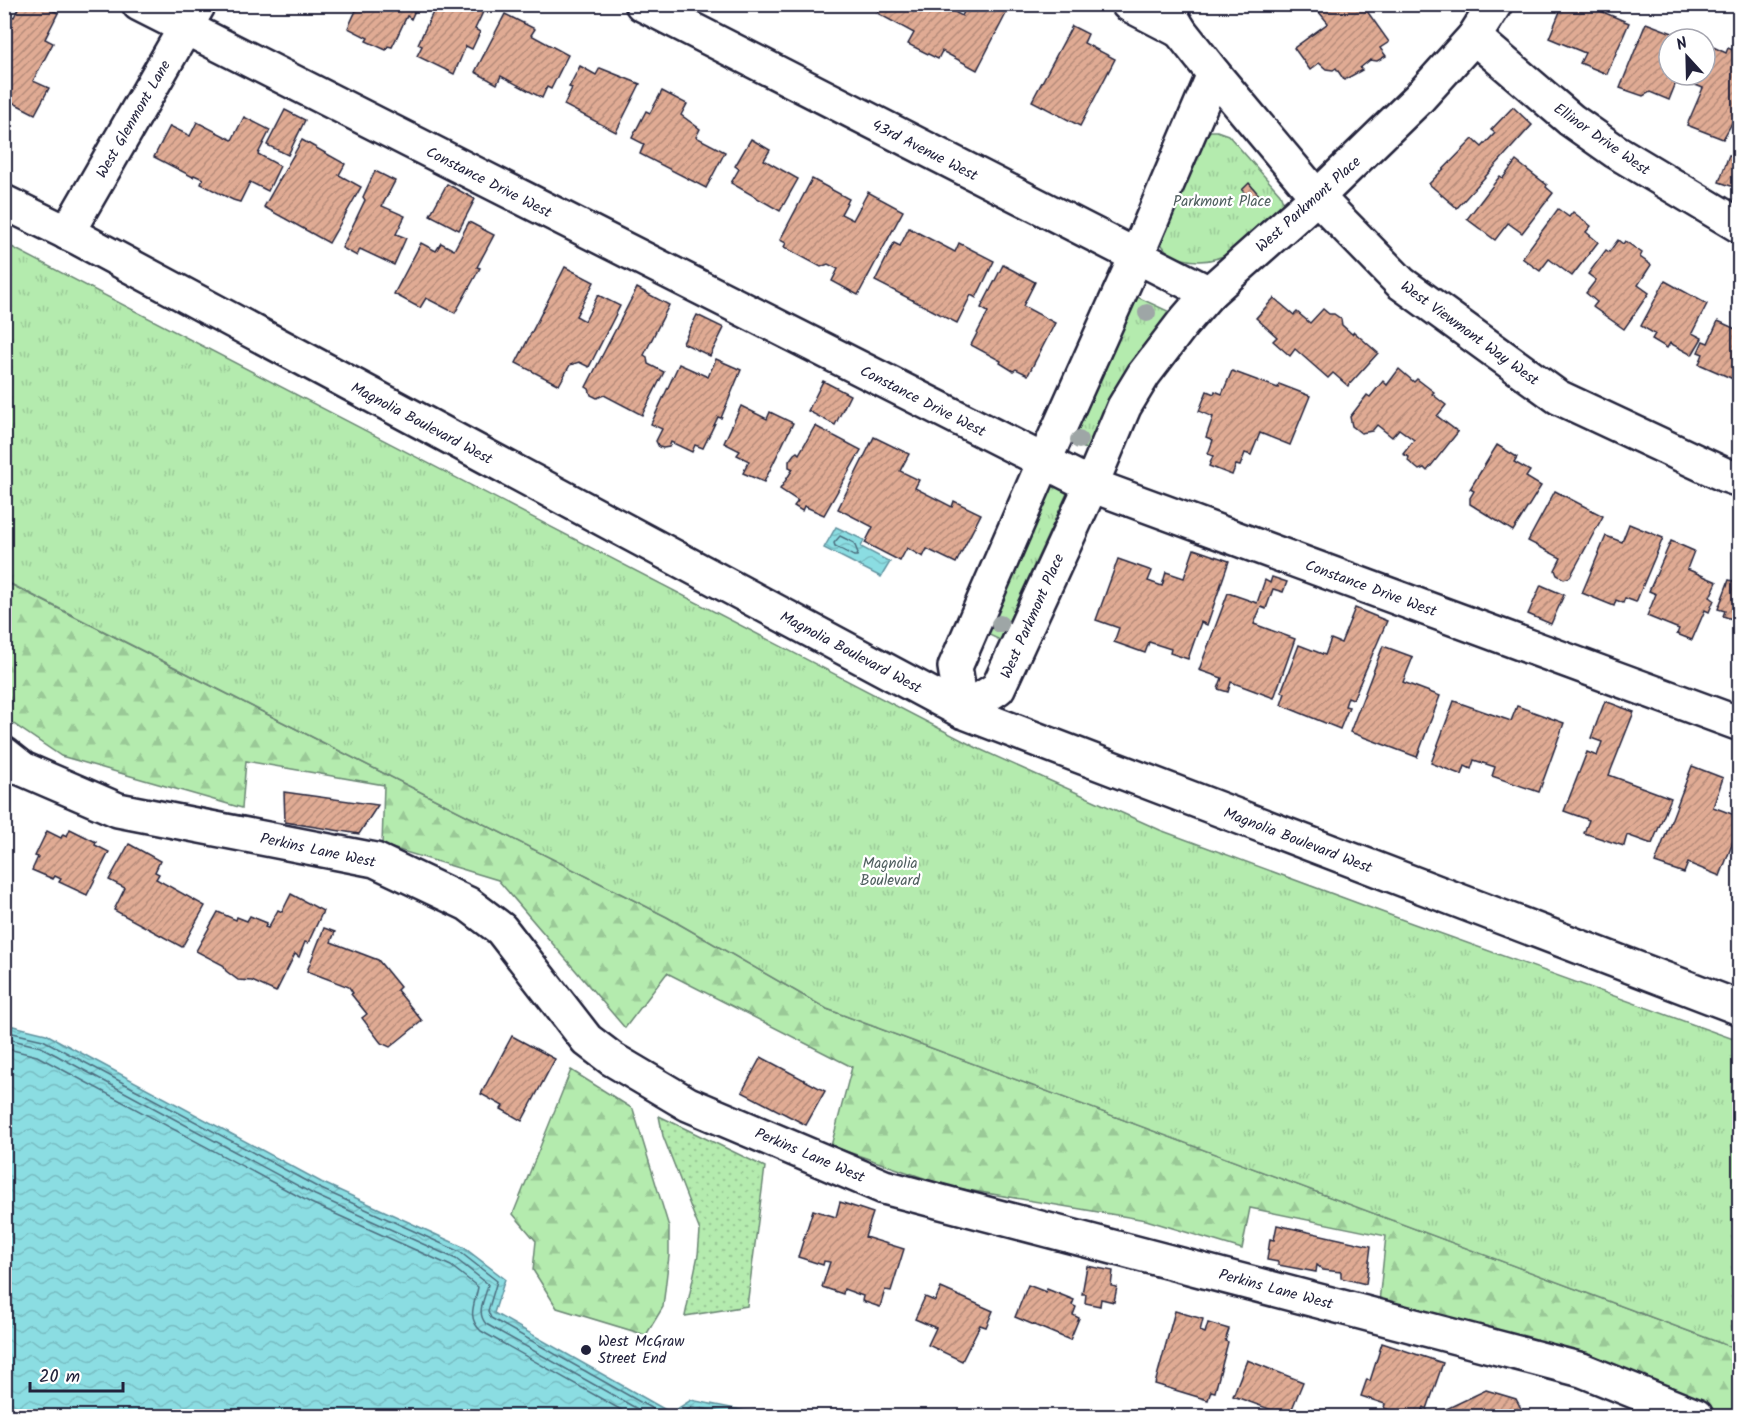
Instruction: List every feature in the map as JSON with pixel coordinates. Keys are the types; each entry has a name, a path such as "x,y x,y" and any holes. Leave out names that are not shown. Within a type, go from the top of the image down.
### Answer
{"street":[{"name":"Constance Drive West","path":"139,4 192,16 1091,485 1740,724"},
{"name":"43rd Avenue West","path":"642,4 1209,293"},
{"path":"1128,4 1172,18"},
{"name":"West Parkmont Place","path":"962,711 999,688 1124,407 1139,382 1183,323 1209,293 1317,197 1404,114 1474,37 1495,4"},
{"name":"West Glenmont Lane","path":"67,233 192,16"},
{"name":"West Viewmont Way West","path":"1172,18 1214,75 1317,197 1401,283 1558,397 1714,471 1740,480"},
{"name":"Ellinor Drive West","path":"1474,37 1570,120 1615,152 1740,226"},
{"path":"962,711 956,667 1214,75"},
{"name":"Magnolia Boulevard West","path":"4,202 67,233 962,711 1740,1008"},
{"name":"Perkins Lane West","path":"4,754 23,769 118,810 375,860 468,904 501,929 587,1040 612,1059 688,1104 884,1187 1582,1370 1696,1416"}],"green space":[{"name":"Parkmont Place","path":"1211,131 1228,135 1280,194 1284,204 1251,237 1228,254 1200,261 1183,259 1168,252 1159,239 1205,134"},
{"name":"Magnolia Boulevard","path":"4,243 977,748 1160,830 1739,1041 1739,1350 827,1009 667,917 5,581"},
{"path":"1133,295 1172,313 1118,392 1086,449 1068,441"},
{"path":"1050,481 1069,489 1000,640 985,633"},
{"path":"4,581 667,917 827,1009 1739,1350 1739,1416 1726,1416 1588,1362 1379,1302 1386,1236 1250,1208 1242,1249 1146,1220 950,1187 831,1146 852,1067 667,973 625,1028 498,880 382,845 384,785 246,761 242,808 61,756 5,718"},
{"path":"571,1070 633,1109 669,1227 669,1256 663,1307 646,1335 557,1308 533,1270 536,1241 513,1214"},
{"path":"659,1116 765,1167 747,1306 685,1316 698,1255 700,1231 663,1136"}],"water":[{"path":"836,527 864,540 861,547 890,562 881,577 824,548"},
{"path":"5,1024 46,1034 321,1182 463,1247 505,1279 494,1313 671,1413 691,1400 771,1416 5,1416"}],"building":[{"path":"20,4 30,7 31,4 40,4 58,13 45,39 53,43 33,81 49,88 35,114 4,98 4,36 7,32 4,31 4,24 9,15 14,17"},
{"path":"359,4 418,4 411,19 407,16 392,47 388,46 386,50 366,41 368,38 348,28"},
{"path":"437,4 474,4 472,7 483,12 475,29 480,32 472,49 466,46 454,74 417,56 422,46 418,44"},
{"path":"881,4 940,4 962,16 966,7 962,4 1004,4 1009,8 977,70 942,51 938,59 908,44 914,33 877,13"},
{"path":"1329,4 1362,4 1389,42 1380,48 1386,56 1377,61 1370,60 1360,68 1362,70 1344,80 1336,68 1326,69 1319,63 1310,70 1294,48 1328,23 1319,12"},
{"path":"1563,4 1584,4 1629,23 1607,74 1580,63 1585,53 1549,38"},
{"path":"505,14 535,29 531,35 568,55 551,89 547,87 542,98 501,76 497,84 475,72"},
{"path":"1646,23 1657,27 1657,87 1674,87 1669,100 1650,92 1643,96 1620,88"},
{"path":"1072,26 1088,34 1084,43 1115,59 1080,126 1032,101"},
{"path":"1728,48 1740,53 1740,109 1723,139 1687,125 1703,88 1700,87 1717,87 1717,49 1726,53"},
{"path":"580,66 596,75 600,68 640,84 616,132 564,105 572,88 569,87"},
{"path":"662,91 687,104 681,115 700,129 696,137 725,152 706,188 640,154 644,144 632,138 646,111 650,113"},
{"path":"1513,107 1532,125 1457,208 1429,184 1473,139 1482,147 1495,133 1491,130"},
{"path":"285,110 305,120 288,155 267,145"},
{"path":"244,117 270,130 258,154 280,166 268,191 250,182 240,202 233,200 201,184 203,179 194,175 193,177 154,157 170,126 190,136 197,122 232,140"},
{"path":"751,139 770,150 764,160 798,179 780,211 731,183 739,169 735,166"},
{"path":"302,140 345,164 339,175 361,187 329,243 264,207"},
{"path":"1729,155 1740,159 1740,189 1719,182"},
{"path":"1516,161 1547,185 1546,187 1553,193 1522,233 1508,223 1495,240 1467,219 1500,176 1503,178"},
{"path":"375,171 395,181 382,206 405,216 396,234 406,238 394,265 360,249 357,256 342,248 365,200 363,197"},
{"path":"812,179 849,199 841,214 853,220 868,192 903,211 858,295 832,281 838,269 828,264 821,267 784,247 786,243 780,240"},
{"path":"1249,183 1259,195 1252,201 1242,190"},
{"path":"447,184 475,199 459,230 430,215"},
{"path":"1558,209 1569,217 1573,212 1591,226 1586,232 1598,242 1572,276 1549,259 1540,271 1522,258"},
{"path":"469,222 494,235 477,267 480,268 455,313 426,298 420,308 394,294 421,243 436,251 441,243 454,250"},
{"path":"909,228 955,252 959,243 994,261 976,298 971,295 957,323 875,281 894,243 900,246"},
{"path":"1618,240 1623,244 1625,241 1642,253 1640,257 1651,265 1638,285 1649,293 1624,329 1593,307 1597,302 1586,293 1596,280 1588,274 1606,250 1609,252"},
{"path":"1003,265 1035,282 1023,306 1055,323 1028,375 1016,369 1013,371 1000,363 1001,361 971,345 988,312 981,308"},
{"path":"565,267 594,282 576,316 585,321 598,295 620,306 589,367 579,362 570,365 559,385 516,363"},
{"path":"1665,281 1707,304 1692,333 1702,338 1692,355 1670,343 1667,348 1652,339 1655,334 1641,326"},
{"path":"637,288 669,305 644,355 647,357 648,364 664,372 642,415 604,395 597,398 591,395 586,387"},
{"path":"1274,298 1294,315 1297,312 1310,323 1323,309 1329,314 1334,314 1341,319 1342,325 1352,334 1354,332 1378,353 1348,386 1333,373 1328,378 1295,349 1290,356 1273,341 1277,337 1256,318"},
{"path":"697,315 724,328 710,356 683,343"},
{"path":"1718,321 1740,331 1740,382 1699,364 1703,354 1698,352 1703,341 1708,343"},
{"path":"716,359 741,370 721,418 718,417 703,448 695,445 692,452 671,442 669,447 659,447 656,441 662,429 651,424 679,364 708,377"},
{"path":"1399,369 1414,382 1417,379 1434,392 1432,394 1446,405 1437,416 1458,432 1427,471 1424,468 1419,470 1408,461 1409,457 1403,454 1414,440 1399,429 1392,437 1377,425 1372,431 1361,433 1352,426 1350,417 1367,395 1370,397 1383,381 1387,385"},
{"path":"1232,371 1278,388 1279,384 1310,396 1290,445 1260,433 1251,455 1245,453 1240,466 1236,465 1232,475 1209,466 1213,456 1208,454 1213,440 1206,437 1213,417 1199,411 1207,391 1222,394"},
{"path":"823,381 850,395 835,425 808,411"},
{"path":"741,406 767,419 770,412 793,423 764,482 743,473 749,461 737,455 740,451 724,443"},
{"path":"815,426 861,450 824,515 804,506 802,511 794,506 798,501 780,489 793,469 789,467 789,461 794,454 797,452 799,454"},
{"path":"874,437 909,454 900,471 919,480 915,488 952,507 954,501 981,514 956,563 927,549 923,557 907,548 900,561 865,543 873,527 838,509"},
{"path":"1497,445 1517,457 1514,462 1530,471 1526,477 1541,486 1513,531 1470,504 1474,491 1470,489"},
{"path":"1555,491 1603,516 1570,577 1564,579 1557,575 1555,570 1561,558 1528,541"},
{"path":"1629,524 1663,538 1636,602 1625,598 1623,603 1616,600 1614,606 1582,593 1606,536 1622,542"},
{"path":"1671,541 1694,551 1687,569 1717,582 1710,597 1714,600 1709,612 1705,610 1692,640 1677,634 1679,629 1647,616 1656,594 1649,591"},
{"path":"1194,549 1229,561 1207,625 1201,622 1188,659 1170,653 1171,649 1149,642 1145,653 1114,642 1119,628 1096,620 1118,559 1152,571 1148,581 1162,586 1166,572 1184,578"},
{"path":"1272,577 1287,582 1283,592 1273,589 1266,609 1261,607 1254,624 1295,639 1274,698 1231,682 1228,692 1218,689 1222,678 1199,670 1228,593 1257,603 1265,580 1270,583"},
{"path":"1729,580 1740,583 1740,617 1737,615 1735,620 1723,616 1725,611 1718,609"},
{"path":"1541,585 1564,595 1551,624 1528,614"},
{"path":"1355,608 1387,621 1353,699 1348,697 1345,706 1349,707 1340,729 1281,705 1285,693 1281,692 1299,645 1325,655 1331,639 1341,643"},
{"path":"1383,646 1413,657 1403,682 1440,696 1417,757 1350,732"},
{"path":"1454,701 1511,721 1517,706 1564,723 1539,792 1492,776 1495,767 1474,760 1471,769 1465,766 1462,775 1431,763"},
{"path":"1605,701 1634,712 1609,775 1671,798 1652,844 1627,835 1624,846 1584,833 1589,820 1564,811 1587,752 1597,756 1602,742 1591,738"},
{"path":"1692,766 1723,778 1713,807 1740,817 1740,824 1720,876 1688,863 1684,873 1655,863"},
{"path":"284,792 378,805 359,834 285,822"},
{"path":"70,829 96,842 95,845 109,852 87,895 59,882 61,879 55,876 53,879 32,870 38,857 35,856 47,831 61,838 63,834 67,836"},
{"path":"129,844 160,861 155,872 159,874 156,879 205,906 182,947 114,910 125,888 109,880"},
{"path":"291,894 323,911 308,943 305,942 299,957 295,954 276,992 252,981 238,980 226,971 223,965 196,951 218,912 236,920 237,917 247,921 250,916 267,923 265,927 268,928 278,910 282,912"},
{"path":"324,928 335,932 331,942 378,960 400,987 397,990 422,1021 390,1047 381,1043 362,1018 367,1014 351,994 353,993 349,987 307,971"},
{"path":"512,1036 555,1059 522,1121 501,1109 503,1106 481,1094"},
{"path":"761,1057 825,1091 806,1125 742,1092"},
{"path":"840,1202 873,1213 865,1237 904,1249 891,1291 885,1290 880,1307 862,1301 863,1296 844,1289 843,1294 822,1287 830,1262 824,1261 823,1265 798,1257 813,1210 836,1217"},
{"path":"1277,1225 1371,1246 1366,1284 1341,1278 1341,1272 1323,1270 1317,1265 1316,1272 1278,1265 1278,1262 1267,1260 1270,1239 1274,1240"},
{"path":"1087,1266 1113,1271 1111,1286 1117,1287 1114,1302 1101,1299 1100,1306 1085,1303 1086,1294 1082,1294"},
{"path":"1028,1285 1046,1292 1047,1289 1074,1300 1072,1305 1076,1307 1073,1315 1079,1318 1070,1340 1015,1317"},
{"path":"941,1288 993,1311 986,1327 980,1325 962,1361 928,1345 936,1328 915,1319 925,1297 935,1301"},
{"path":"1175,1311 1203,1319 1200,1331 1205,1333 1208,1323 1229,1329 1225,1341 1228,1342 1215,1392 1211,1391 1208,1400 1155,1384"},
{"path":"1382,1343 1443,1363 1427,1409 1424,1407 1420,1416 1409,1416 1384,1408 1385,1404 1361,1396 1367,1379 1370,1381"},
{"path":"1247,1360 1303,1382 1289,1416 1233,1396"},
{"path":"1486,1390 1516,1399 1525,1416 1441,1416 1442,1411"}],"place":[{"name":"West McGraw Street End","path":"586,1350"}]}
